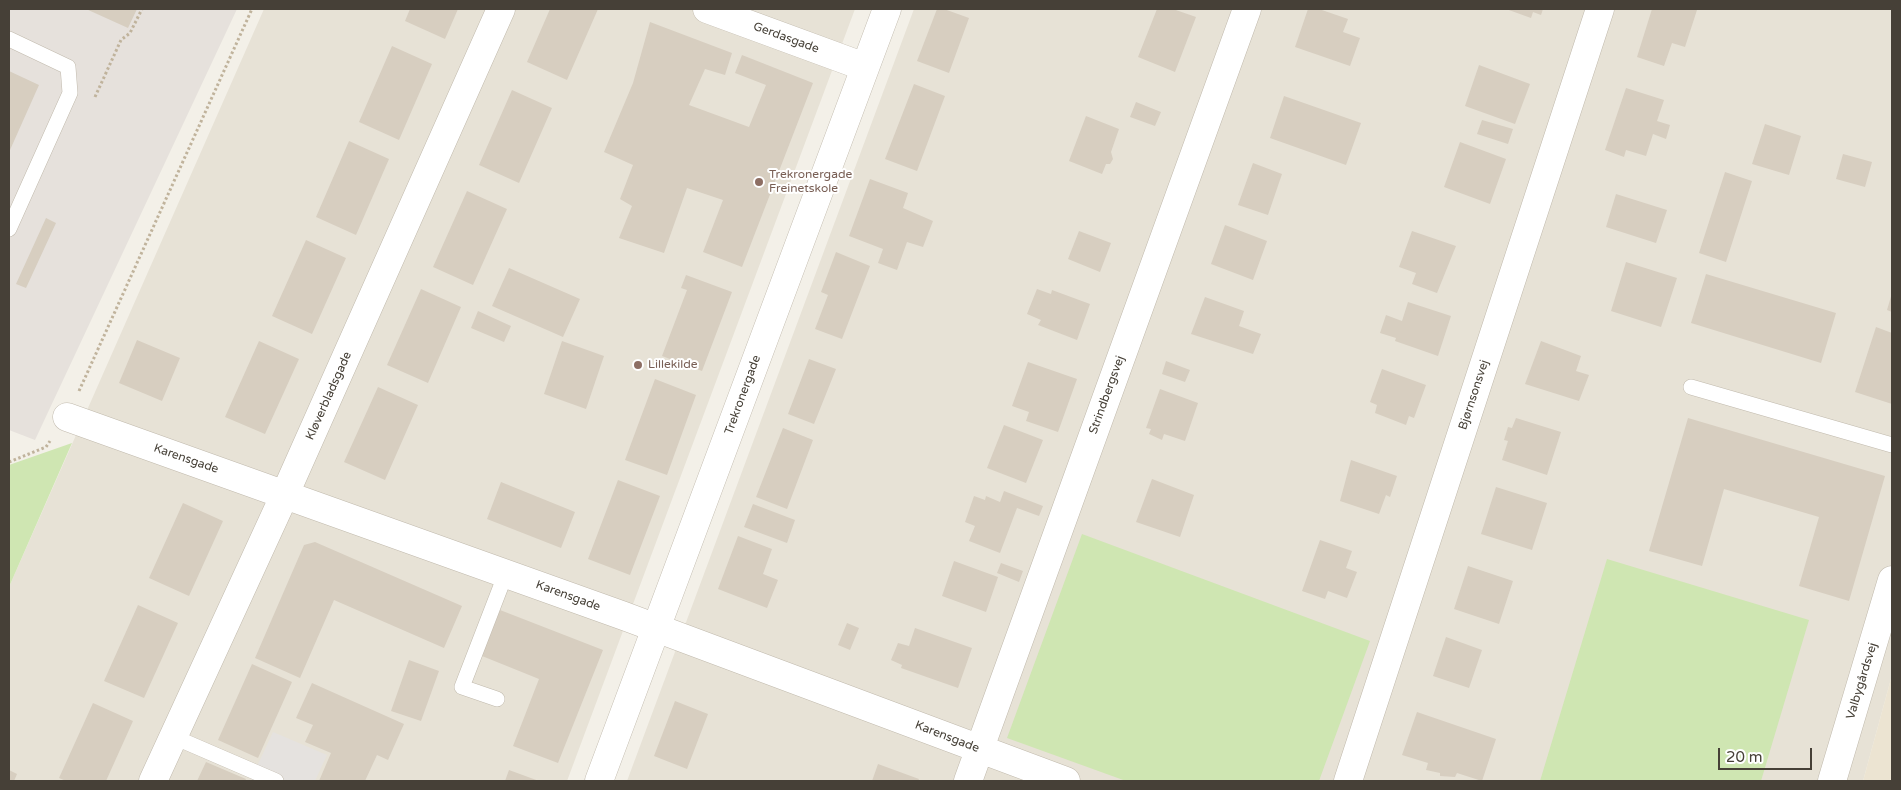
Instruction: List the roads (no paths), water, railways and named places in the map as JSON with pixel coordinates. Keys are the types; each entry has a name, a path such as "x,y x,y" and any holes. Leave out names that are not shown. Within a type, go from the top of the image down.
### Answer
{"street":[{"name":"Kløverbladsgade","path":"153,781 285,494 501,9"},
{"name":"Gerdasgade","path":"710,9 865,67"},
{"name":"Trekronergade","path":"599,781 887,9"},
{"name":"Strindbergsvej","path":"968,781 1247,9"},
{"name":"Bjørnsonsvej","path":"1348,781 1600,9"},
{"name":"Karensgade","path":"67,417 506,573 1066,781"},
{"name":"Valbygårdsvej","path":"1832,781 1892,580"}],"lane":[{"path":"9,39 68,67 70,93 13,207 9,229"},
{"path":"1691,387 1892,445"},
{"path":"497,699 462,687 506,573"},
{"path":"174,737 276,781"}],"place":[{"name":"Trekronergade Freinetskole","path":"759,182"},
{"name":"Lillekilde","path":"638,365"}]}
